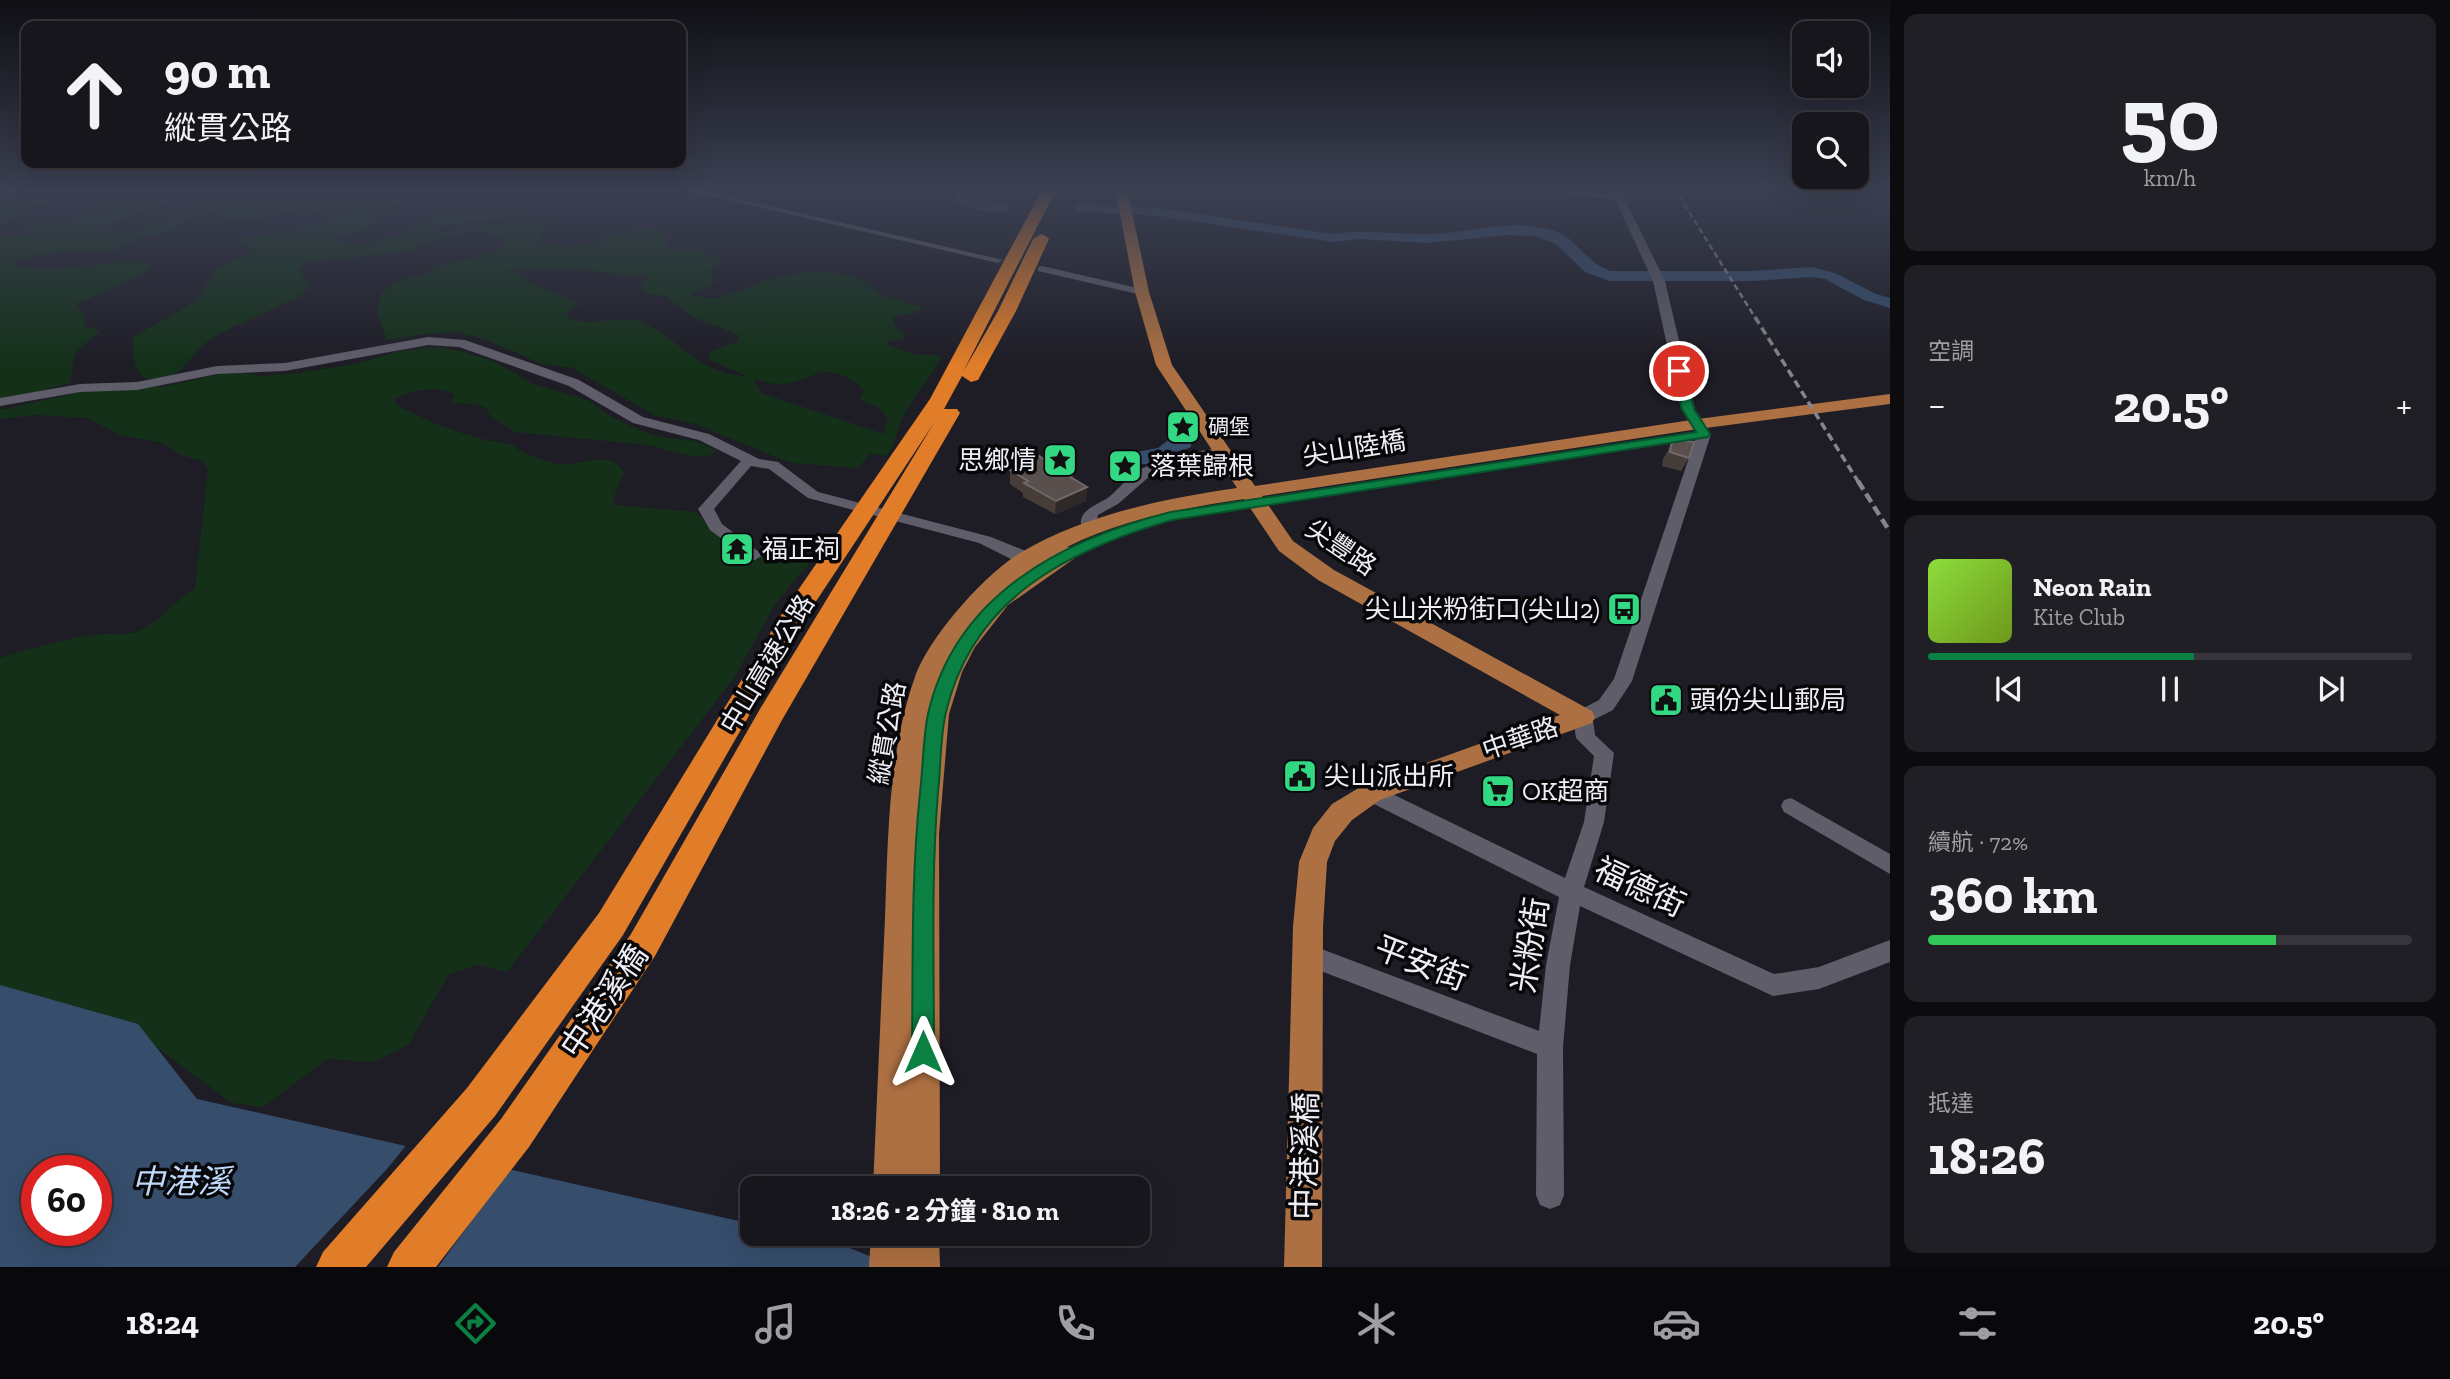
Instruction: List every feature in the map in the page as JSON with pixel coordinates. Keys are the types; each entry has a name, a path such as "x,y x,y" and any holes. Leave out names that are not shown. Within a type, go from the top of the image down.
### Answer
{"highway":[{"name":"中山高速公路","path":"611,925 794,615 940,399 1019,247"},
{"name":"中山高速公路","path":"770,716 897,506 1007,311 1038,247"},
{"name":"中港溪橋","path":"409,1267 515,1133 643,945 770,716"},
{"name":"中港溪橋","path":"338,1267 481,1102 611,925"}],"main road":[{"name":"尖豐路","path":"1133,247 1142,292 1164,365 1286,545 1307,563 1583,717"},
{"path":"1840,411 1890,399"},
{"path":"1701,429 1840,411 1890,409"},
{"name":"尖山陸橋","path":"1035,563 1089,528 1132,514 1205,499 1701,429"},
{"name":"尖山陸橋","path":"1035,563 1122,530 1171,516 1701,429"},
{"name":"縱貫公路","path":"914,828 937,714 950,671 966,643 1000,600 1035,563"},
{"name":"中華路","path":"1307,1045 1313,862 1323,836 1342,812 1371,793 1583,717"},
{"path":"892,1176 914,828"},
{"path":"914,828 922,1176"},
{"name":"中港溪橋","path":"1303,1267 1307,1045"},
{"path":"888,1267 889,1246"},
{"path":"921,1246 921,1267"}],"street":[{"path":"942,247 998,260"},
{"path":"1643,247 1657,276 1688,409 1701,429"},
{"path":"1042,269 1142,292"},
{"path":"0,402 80,388 137,386 216,370 285,367 444,340 482,349 574,383 638,420 704,437 749,460 774,465 814,495 985,540 1035,563"},
{"name":"中華路","path":"1583,717 1606,705 1623,681 1701,429"},
{"path":"1089,528 1089,517 1093,512 1113,501 1146,471 1173,462 1223,452"},
{"path":"749,460 706,509 716,527 755,555"},
{"name":"米粉街","path":"1550,1195 1550,1047 1558,965 1571,892 1594,822 1604,753 1586,738 1583,717"},
{"name":"福德街","path":"1371,793 1571,892 1773,985 1819,978 1890,951"},
{"path":"1791,806 1890,865"},
{"name":"平安街","path":"1308,955 1550,1047"}],"green space":[{"path":"0,247 121,247 120,250 72,251 14,259 15,266 69,268 127,261 152,265 143,274 76,305 86,317 84,326 100,331 75,353 70,383 0,402"},
{"path":"251,247 419,247 394,253 304,264 299,272 310,285 302,295 221,333 204,344 183,368 166,380 145,379 135,367 132,338 196,301 215,270 255,251"},
{"path":"504,247 667,247 668,250 701,250 722,260 709,271 715,279 711,285 691,294 710,299 785,276 815,272 841,274 891,298 924,308 916,313 895,316 893,323 905,336 887,342 914,354 937,355 941,358 905,413 891,449 885,456 871,453 858,468 791,463 693,423 656,416 572,368 542,364 484,339 457,332 387,340 377,313 381,293 398,281 426,274 432,267 482,256","holes":["560,268 648,277 641,286 645,294 665,296 695,318 739,335 739,341 712,351 707,359 749,377 709,366 644,323 624,319 593,322 574,319 565,315 579,304 527,281 515,272 506,271","822,372 834,373 855,382 864,391 859,400 878,407 888,419 884,434 761,393 754,379 782,384 796,382"]},
{"path":"435,347 461,351 498,363 531,383 589,401 608,415 639,430 661,437 695,441 716,450 712,455 695,457 648,445 515,432 490,416 486,408 475,404 451,403 454,395 440,390 416,391 401,396 394,399 398,406 454,431 514,445 523,452 550,462 568,464 603,459 611,461 624,472 613,499 616,505 696,512 716,533 740,550 765,554 778,550 794,538 811,541 821,550 777,601 734,678 507,972 478,965 449,974 408,1045 374,1062 327,1059 263,1107 232,1103 143,1037 0,988 0,658 76,638 139,631 195,588 208,469 202,461 181,455 163,443 120,435 87,418 37,415 0,419 0,410 84,391 167,386 232,371 261,376 296,373 350,365 401,351"}],"water":[{"path":"1171,438 1191,442 1191,447 1161,455 1147,464 1140,464 1130,457 1132,453 1158,448"},
{"name":"中港溪","path":"0,985 138,1024 197,1099 740,1221 740,1246 844,1246 897,1267 0,1267"}],"pier":[{"path":"408,1143 512,1166 438,1267 295,1267 387,1169"}],"building":[{"path":"1677,440 1694,442 1689,458 1670,452 1671,445"},
{"path":"1039,456 1048,462 1054,459 1074,471 1067,475 1087,487 1056,501 1024,483 1028,481 1010,470"}],"waterway":[{"path":"1568,247 1590,269 1610,276 1752,276 1812,272 1830,276 1870,297 1890,303"}],"railway":[{"path":"1711,247 1756,319"},
{"path":"1755,317 1859,483"},
{"path":"1858,481 1890,532"}],"place":[{"name":"碉堡","path":"1183,427"},
{"name":"思鄉情","path":"1060,460"},
{"name":"落葉歸根","path":"1125,466"},
{"name":"福正祠","path":"737,549"},
{"name":"尖山米粉街口(尖山2)","path":"1624,609"},
{"name":"頭份尖山郵局","path":"1666,700"},
{"name":"尖山派出所","path":"1300,776"},
{"name":"OK超商","path":"1498,791"}],"route":[{"path":"923,1052 925,834 937,714 950,671 966,643 1000,600 1042,569 1077,548 1122,530 1171,516 1704,434 1688,409 1679,371"}]}
